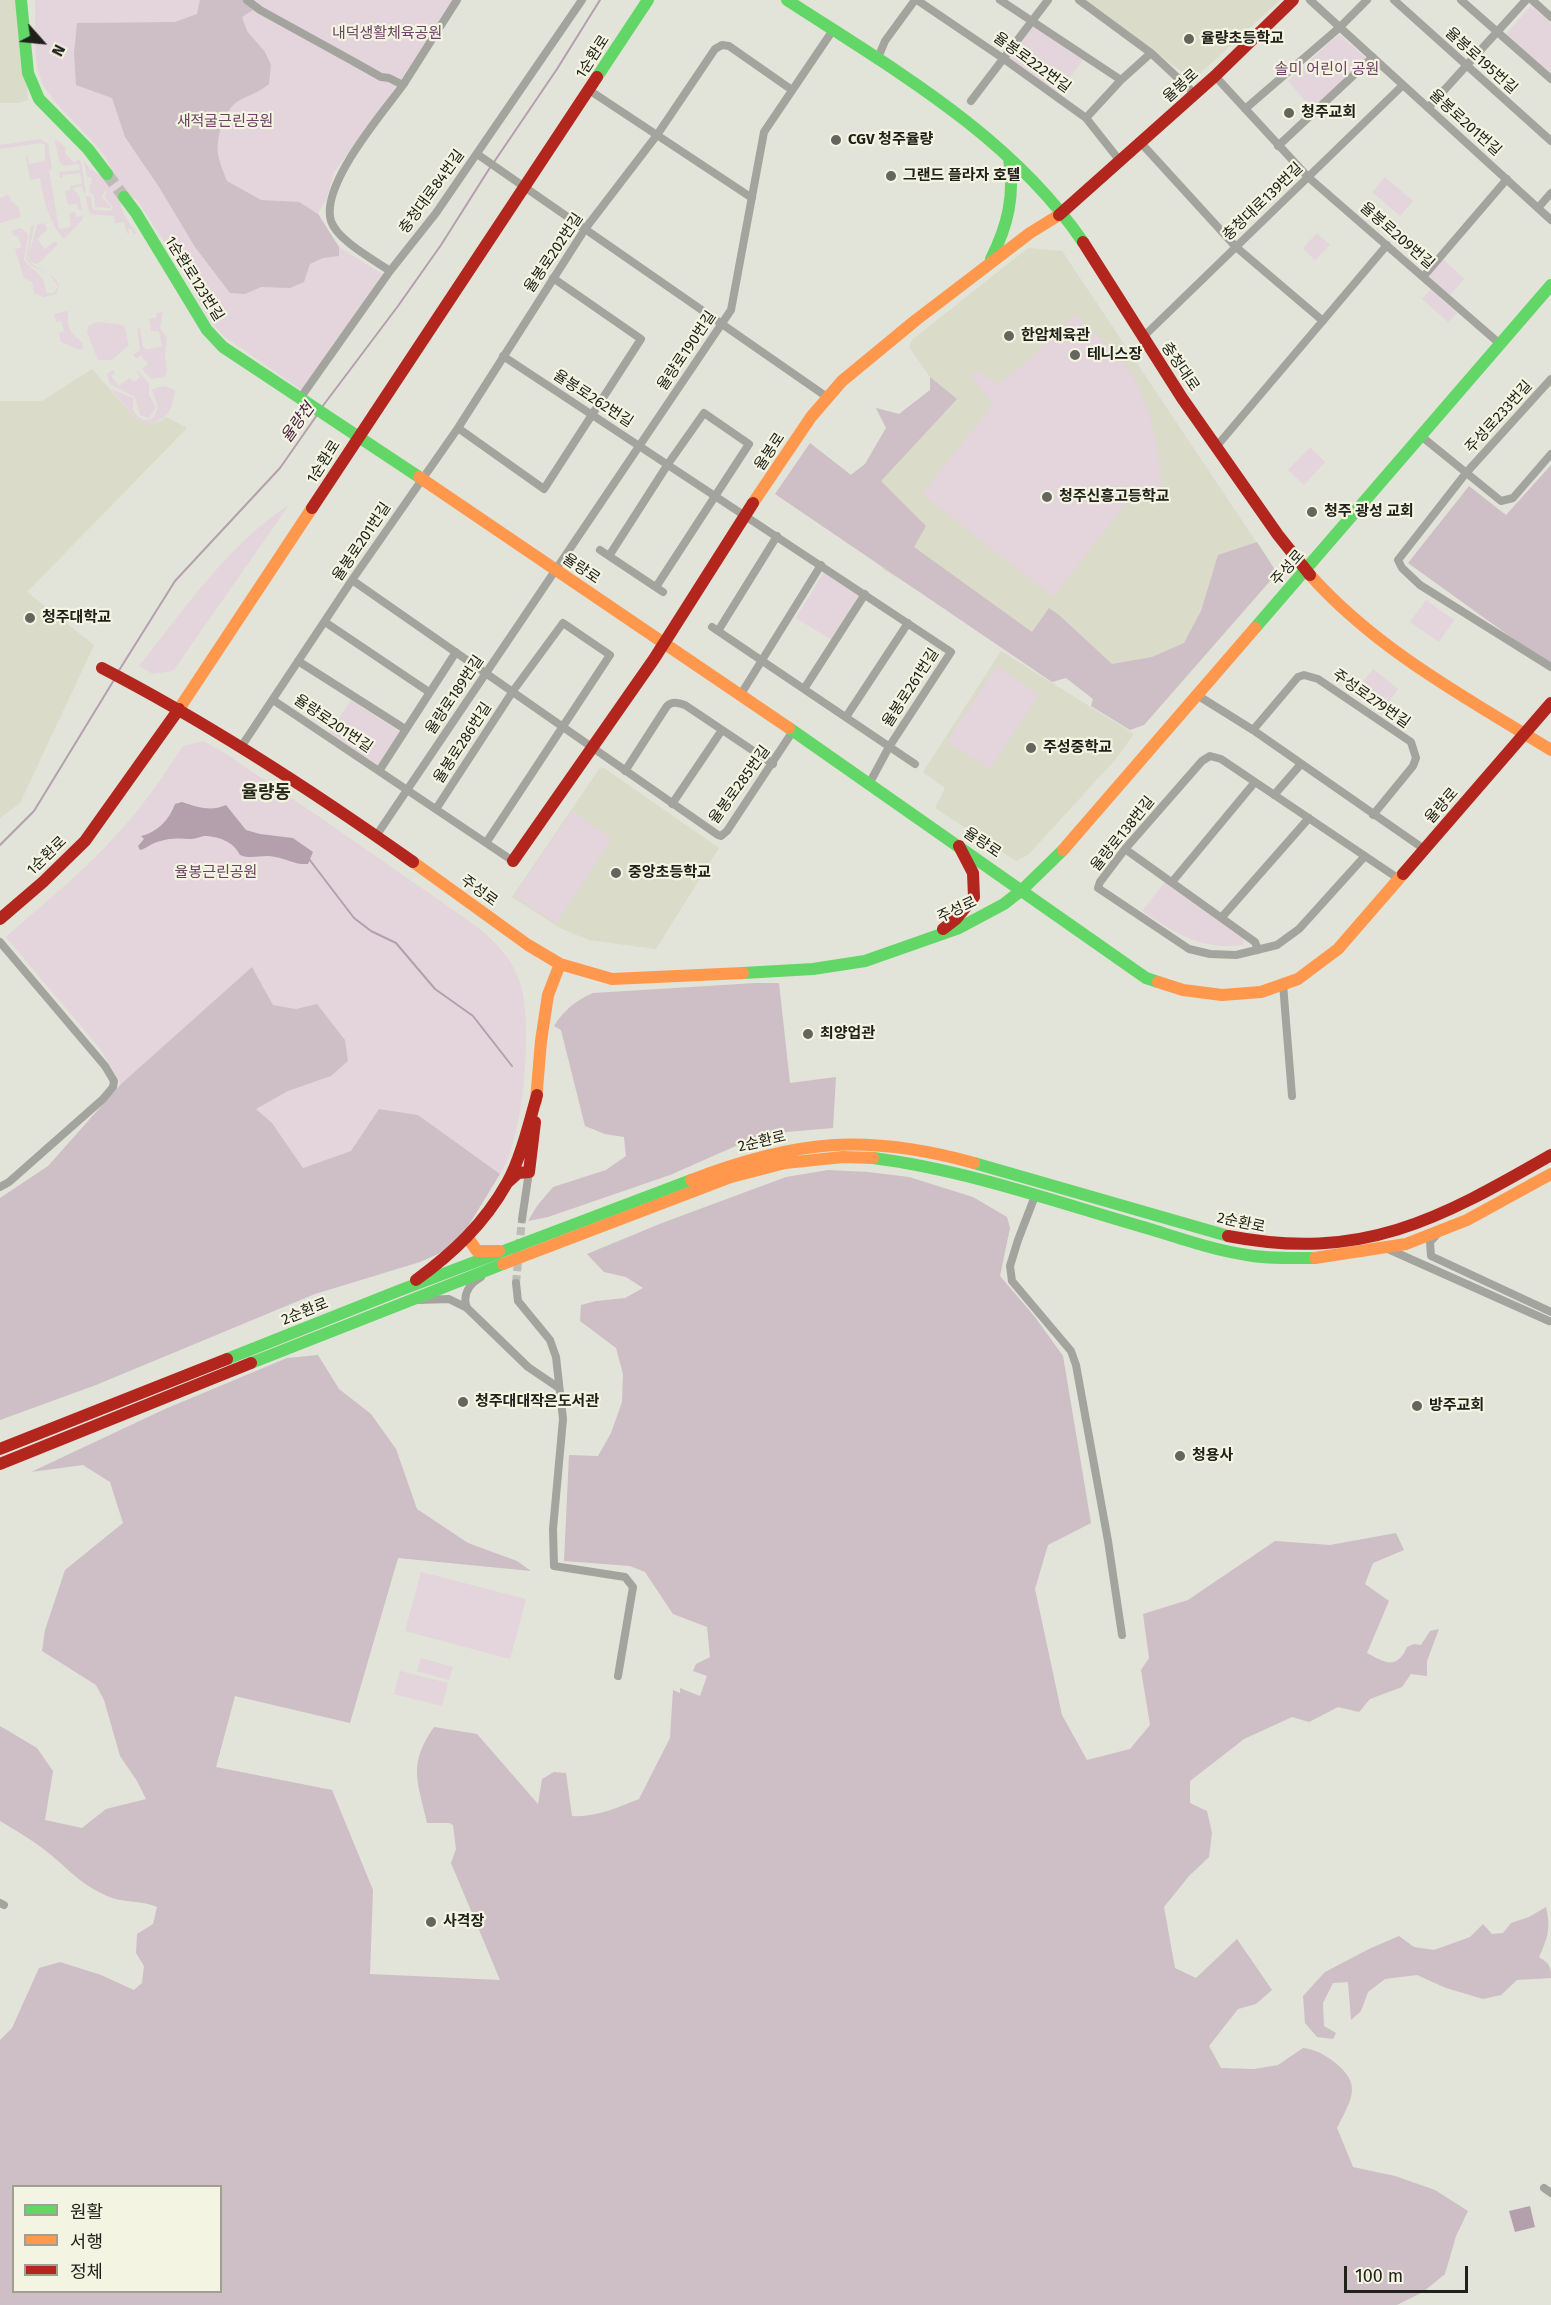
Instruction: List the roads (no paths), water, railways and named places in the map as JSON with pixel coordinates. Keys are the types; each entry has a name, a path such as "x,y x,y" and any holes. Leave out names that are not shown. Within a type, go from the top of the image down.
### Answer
{"street":[{"path":"21,0 28,73 39,99 88,149 107,174"},
{"path":"246,0 349,60 403,85"},
{"path":"390,271 342,238 331,221 331,201 341,172 403,85 458,0"},
{"name":"충청대로84번길","path":"306,400 390,271 436,213 582,0"},
{"name":"1순환로","path":"0,919 43,882 85,841 179,709 648,0"},
{"name":"충청대로","path":"787,0 958,116 1009,157 1063,213 1142,338 1216,447 1306,571 1346,611 1380,640 1551,750"},
{"path":"878,60 885,40 916,0"},
{"name":"율봉로222번길","path":"916,0 1086,118 1120,161"},
{"path":"1000,0 1121,80"},
{"path":"971,101 1048,0"},
{"path":"1079,0 1151,53 1195,94"},
{"name":"율봉로","path":"513,861 593,747 811,417 827,397 842,381 907,328 1030,232 1063,213 1215,76 1293,0"},
{"name":"율봉로201번길","path":"1310,0 1551,220"},
{"path":"1245,110 1340,27 1366,0"},
{"name":"율봉로195번길","path":"1394,0 1551,141"},
{"path":"1461,0 1551,80"},
{"path":"1428,108 1526,0"},
{"path":"1532,0 1551,17"},
{"name":"율량로190번길","path":"557,570 731,310 764,132 833,30"},
{"name":"율봉로202번길","path":"422,478 458,428 585,229 657,135 716,49 722,45 729,46 792,90"},
{"path":"1086,118 1121,80 1151,53"},
{"path":"1278,146 1373,57"},
{"name":"율봉로209번길","path":"1215,76 1308,177 1500,344"},
{"name":"충청대로139번길","path":"1142,338 1403,85"},
{"path":"589,90 752,198"},
{"path":"1141,143 1236,247 1323,321"},
{"path":"477,154 827,397"},
{"path":"988,265 999,245 1013,201 1014,180 1009,157"},
{"path":"1423,277 1507,179"},
{"path":"1538,208 1551,194"},
{"name":"1순환로123번길","path":"124,197 207,330 223,347 345,426"},
{"path":"1216,447 1387,245"},
{"path":"458,428 544,489 641,339 553,278"},
{"name":"주성로","path":"102,668 179,709 241,747 376,836 528,945 560,964 612,979 813,969 866,961 959,928 1004,904 1062,851 1551,285"},
{"name":"율봉로262번길","path":"503,356 746,515"},
{"name":"주성로233번길","path":"1550,382 1466,472 1398,560 1402,568 1420,585 1551,667"},
{"path":"600,550 609,556 660,590 715,495 749,444 704,413 609,556"},
{"name":"율량로","path":"345,426 741,694 1023,889 1146,978 1190,992 1230,996 1267,991 1299,979 1338,949 1551,703"},
{"path":"1421,436 1501,501 1513,498 1551,454"},
{"name":"율봉로201번길","path":"241,747 422,478"},
{"name":"율봉로261번길","path":"746,515 951,652 889,747 869,784"},
{"path":"777,536 715,629 915,764"},
{"path":"741,694 821,566"},
{"name":"율량로189번길","path":"376,836 557,570"},
{"path":"352,580 593,747"},
{"path":"804,689 865,594"},
{"path":"325,622 429,692"},
{"name":"율봉로286번길","path":"436,809 513,691 563,623 610,655 562,726"},
{"path":"846,717 908,623"},
{"path":"379,771 456,652"},
{"path":"298,661 405,729"},
{"name":"주성로279번길","path":"1253,730 1298,677 1304,675 1318,679 1411,742 1416,758 1413,766 1373,815"},
{"path":"1197,695 1253,730 1424,849"},
{"name":"율량로201번길","path":"273,700 513,861"},
{"path":"625,771 667,706 676,702 685,705 773,764"},
{"path":"486,843 562,726"},
{"path":"672,804 722,730"},
{"name":"율봉로285번길","path":"593,747 713,833 721,836 727,831 773,764 793,731"},
{"name":"율량로138번길","path":"1365,856 1299,929 1277,945 1236,955 1210,954 1189,949 1098,888 1125,849 1202,761 1210,756 1221,759 1309,818 1399,879"},
{"path":"1274,795 1301,764"},
{"path":"1172,882 1255,782"},
{"path":"1222,917 1309,818"},
{"path":"931,938 956,919 974,897 974,873 959,845"},
{"path":"1125,849 1255,942 1258,950"},
{"path":"0,942 84,1039 114,1081 111,1092 9,1182 0,1186"},
{"path":"522,1219 529,1172 541,1041 548,995 560,964"},
{"path":"1283,984 1292,1096"},
{"path":"508,1182 537,1095"},
{"name":"2순환로","path":"0,1449 398,1291 738,1161 764,1154 820,1146 881,1145 962,1160 1206,1231 1272,1244 1357,1240 1401,1230 1441,1216 1551,1155"},
{"name":"2순환로","path":"0,1464 409,1300 730,1177 785,1163 814,1158 866,1157 906,1162 955,1173 1200,1244 1246,1255 1275,1258 1317,1258 1406,1244 1467,1220 1551,1174"},
{"path":"398,1291 423,1275 468,1238 508,1182 518,1173 529,1172"},
{"path":"1035,1196 1010,1266 1012,1281 1071,1351 1076,1365 1108,1540 1122,1635"},
{"path":"1440,1232 1430,1242 1431,1256 1550,1317"},
{"path":"468,1238 477,1251 507,1251"},
{"path":"1384,1248 1395,1250 1550,1317"},
{"path":"467,1308 464,1301 467,1291 474,1281 495,1268"},
{"path":"516,1283 518,1300 550,1340 556,1357 563,1419 553,1529 554,1566 625,1577 633,1587 618,1676"},
{"path":"409,1300 449,1299 467,1308 528,1367 559,1388"}],"waterway":[{"name":"율량천","path":"494,162 600,0"},
{"name":"율량천","path":"322,407 441,245 491,166"},
{"name":"율량천","path":"118,672 175,581 280,468 317,415"},
{"name":"율량천","path":"0,845 34,811 114,680"},
{"path":"309,859 354,918 371,931 396,943 435,989 473,1016 512,1066"}],"tunnel":[{"path":"107,174 124,197"},
{"path":"516,1283 522,1219"}],"place":[{"name":"율량초등학교","path":"1189,39"},
{"name":"청주교회","path":"1289,113"},
{"name":"CGV 청주율량","path":"836,140"},
{"name":"그랜드 플라자 호텔","path":"891,176"},
{"name":"한암체육관","path":"1009,336"},
{"name":"테니스장","path":"1075,355"},
{"name":"청주신흥고등학교","path":"1047,497"},
{"name":"청주 광성 교회","path":"1312,512"},
{"name":"청주대학교","path":"30,618"},
{"name":"주성중학교","path":"1031,748"},
{"name":"중앙초등학교","path":"616,873"},
{"name":"최양업관","path":"808,1034"},
{"name":"청주대대작은도서관","path":"463,1402"},
{"name":"방주교회","path":"1417,1406"},
{"name":"청용사","path":"1180,1456"},
{"name":"사격장","path":"431,1922"}],"district":[{"name":"율량동","path":"266,793"}],"park label":[{"name":"내덕생활체육공원","path":"387,34"},
{"name":"솔미 어린이 공원","path":"1327,70"},
{"name":"새적굴근린공원","path":"225,122"},
{"name":"율봉근린공원","path":"216,873"}]}
